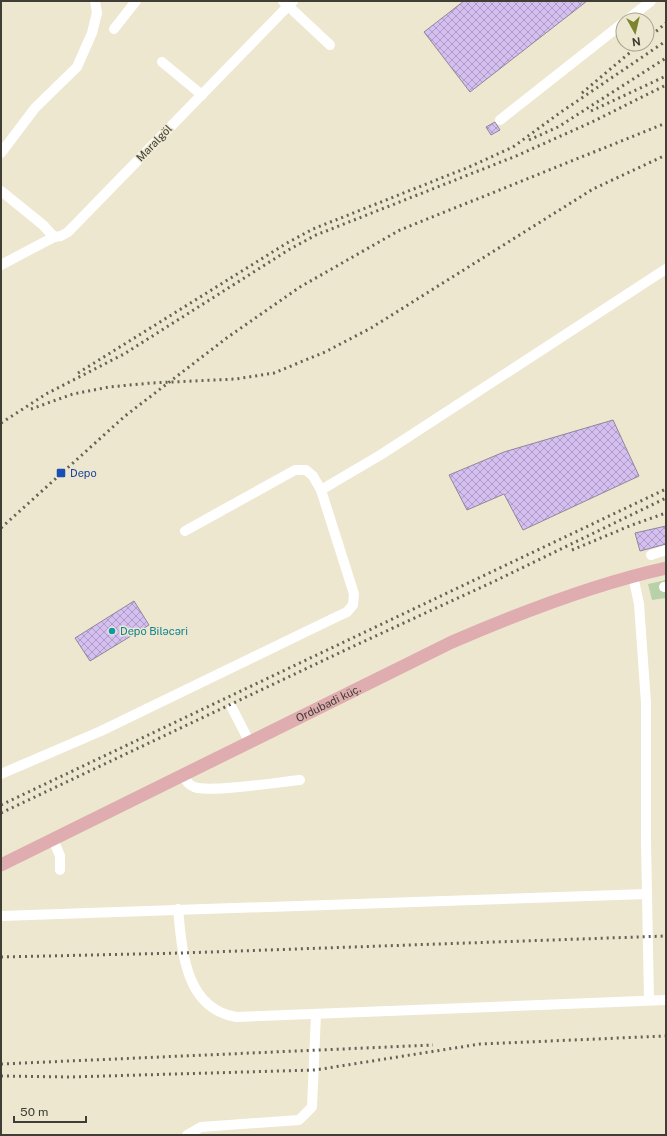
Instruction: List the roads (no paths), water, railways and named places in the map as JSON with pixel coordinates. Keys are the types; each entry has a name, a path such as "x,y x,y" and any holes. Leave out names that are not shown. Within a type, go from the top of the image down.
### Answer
{"main road":[{"name":"Ordubadi küç.","path":"1,865 182,774 458,639 501,621 633,576 666,568"}],"street":[{"path":"1,153 36,108 77,67 92,33 97,13 95,1"},
{"path":"114,29 136,1"},
{"path":"637,12 651,1"},
{"path":"289,3 330,45"},
{"name":"Maralgöl","path":"1,265 54,237 61,236 68,232 202,95 289,3"},
{"path":"500,120 615,29"},
{"path":"162,62 202,95"},
{"path":"1,191 43,225 54,237"},
{"path":"321,490 382,454 666,270"},
{"path":"1,774 101,731 347,612 353,605 354,594 321,490 313,476 306,470 295,470 185,531"},
{"path":"651,555 666,550"},
{"path":"633,576 639,604 646,703 649,1000"},
{"path":"232,708 249,741"},
{"path":"182,774 189,785 198,788 214,789 300,780"},
{"path":"53,839 60,856 60,870"},
{"path":"1,916 647,894"},
{"path":"178,909 182,953 185,965 196,989 212,1009 224,1015 236,1017 666,1000"},
{"path":"187,1135 200,1127 299,1120 305,1115 312,1107 316,1014"}],"railway":[{"path":"655,32 666,23"},
{"path":"78,373 287,243 313,229 469,167 513,147 561,112 666,41"},
{"path":"582,93 631,52"},
{"path":"529,140 558,127 666,58"},
{"path":"591,111 666,76"},
{"path":"1,423 46,394 124,354 290,249 316,235 516,156 592,122 666,85"},
{"path":"1,528 125,416 228,337 300,287 400,230 666,123"},
{"path":"31,409 73,394 109,387 151,383 236,379 274,373 325,352 371,328 593,189 666,155"},
{"path":"1,805 666,489"},
{"path":"1,813 497,580 666,498"},
{"path":"572,550 632,525 666,513"},
{"path":"1,957 182,953 666,936"},
{"path":"1,1076 70,1077 315,1070 480,1044 666,1036"},
{"path":"1,1064 433,1045"}],"place":[{"name":"Depo","path":"61,473"},
{"name":"Depo Biləcəri","path":"112,631"}]}
